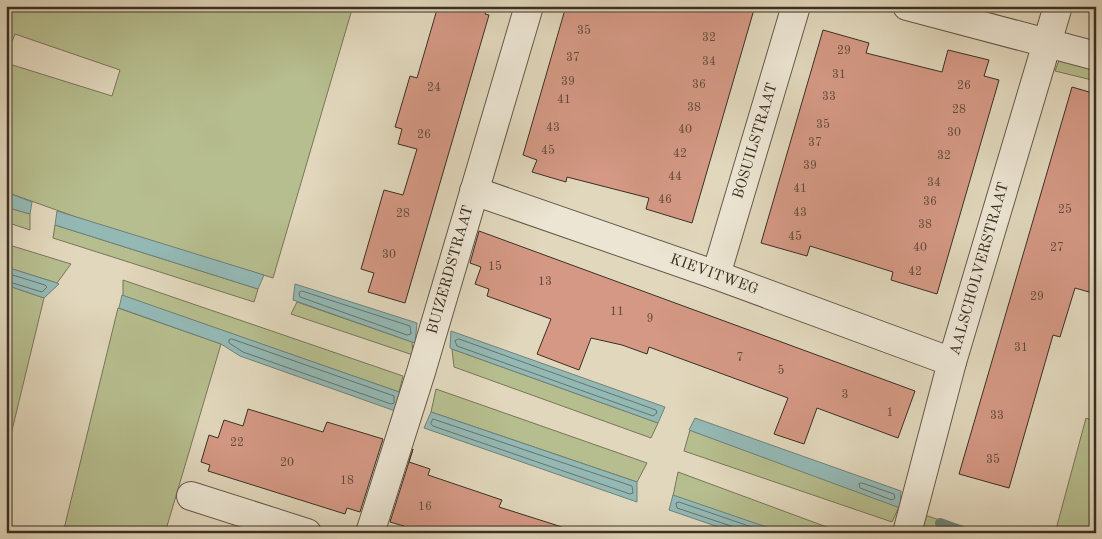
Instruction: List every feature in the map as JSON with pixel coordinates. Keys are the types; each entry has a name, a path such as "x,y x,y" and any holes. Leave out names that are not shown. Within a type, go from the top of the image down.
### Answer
{"street":[{"name":"BUIZERDSTRAAT","path":"370,533 421,372 529,6"},
{"name":"BOSUILSTRAAT","path":"716,276 796,6"},
{"path":"907,6 1096,56"},
{"name":"AALSCHOLVERSTRAAT","path":"907,533 952,362 1058,6"},
{"name":"KIEVITWEG","path":"474,191 952,362"},
{"path":"191,496 307,533"}],"green space":[{"path":"6,6 353,6 273,278 90,222 6,192 6,63 112,96 120,70 15,34 6,56"},
{"path":"1059,60 1096,63 1096,81 1055,71"},
{"path":"6,207 30,214 30,230 6,222"},
{"path":"55,225 258,289 254,302 53,238"},
{"path":"6,244 71,264 57,283 6,267"},
{"path":"123,280 403,376 399,392 123,296"},
{"path":"6,285 44,298 6,455"},
{"path":"297,302 412,342 413,355 291,314"},
{"path":"118,308 221,344 165,533 63,533"},
{"path":"452,349 658,423 651,438 454,367"},
{"path":"436,389 647,463 637,482 431,412"},
{"path":"1086,418 1096,422 1096,533 1055,533"},
{"path":"690,430 899,507 892,522 684,451"},
{"path":"678,472 843,533 783,533 673,496"},
{"path":"925,515 977,533 918,533"}],"water":[{"path":"6,192 32,202 30,214 6,207"},
{"path":"57,211 264,275 258,289 55,225"},
{"path":"6,267 59,284 44,298 6,285"},
{"path":"295,284 417,323 415,343 293,300"},
{"path":"122,295 402,393 398,412 240,356 221,344 119,308"},
{"path":"451,331 665,407 658,423 452,349 450,348"},
{"path":"431,412 637,482 637,502 424,428"},
{"path":"695,418 901,491 900,508 689,430"},
{"path":"673,495 784,533 736,533 669,510"}],"building":[{"path":"438,6 488,6 485,14 489,15 405,303 368,292 374,273 361,269 384,190 403,195 417,149 398,144 402,129 395,127 410,76 417,78"},
{"path":"566,6 755,6 692,223 646,209 649,198 567,177 566,182 532,172 537,160 523,155"},
{"path":"823,30 869,43 866,53 942,72 948,50 989,60 984,76 999,80 937,294 891,280 893,272 810,246 807,256 761,243"},
{"path":"1072,87 1096,94 1096,294 1075,288 1060,337 1053,335 1009,488 959,474"},
{"path":"479,231 915,391 898,438 817,408 804,444 774,434 788,398 649,347 647,354 622,345 591,338 579,370 537,354 551,319 487,296 489,289 475,284 481,267 470,263"},
{"path":"248,409 323,432 327,422 383,439 360,512 347,508 345,514 208,471 210,465 201,462 209,435 218,438 224,420 243,426"},
{"path":"413,449 409,462 430,469 428,475 502,500 499,507 562,527 561,533 402,533 404,526 390,522"}],"waterway":[{"path":"940,523 968,533"}]}
